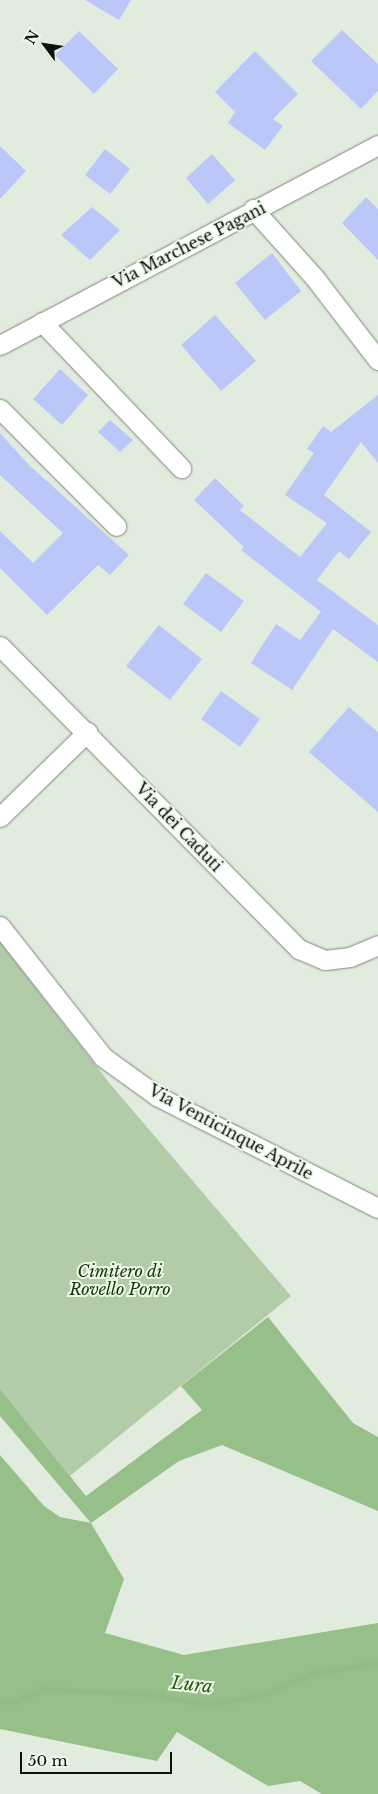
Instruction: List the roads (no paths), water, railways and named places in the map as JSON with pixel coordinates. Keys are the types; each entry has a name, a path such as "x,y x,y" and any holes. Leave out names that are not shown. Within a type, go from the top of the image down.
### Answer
{"street":[{"name":"Via Marchese Pagani","path":"0,344 378,146"},
{"path":"253,210 314,277 378,360"},
{"path":"42,322 181,468"},
{"path":"0,409 116,526"},
{"name":"Via dei Caduti","path":"0,646 87,732 298,949 325,960 350,957 378,945"},
{"path":"0,818 87,732"},
{"name":"Via Venticinque Aprile","path":"0,926 103,1057 157,1096 378,1208"}],"waterway":[{"name":"Lura","path":"0,1702 18,1702 43,1690 143,1694 209,1705 262,1696 315,1673 378,1664"}],"park label":[{"name":"Cimitero di Rovello Porro","path":"120,1280"}]}
